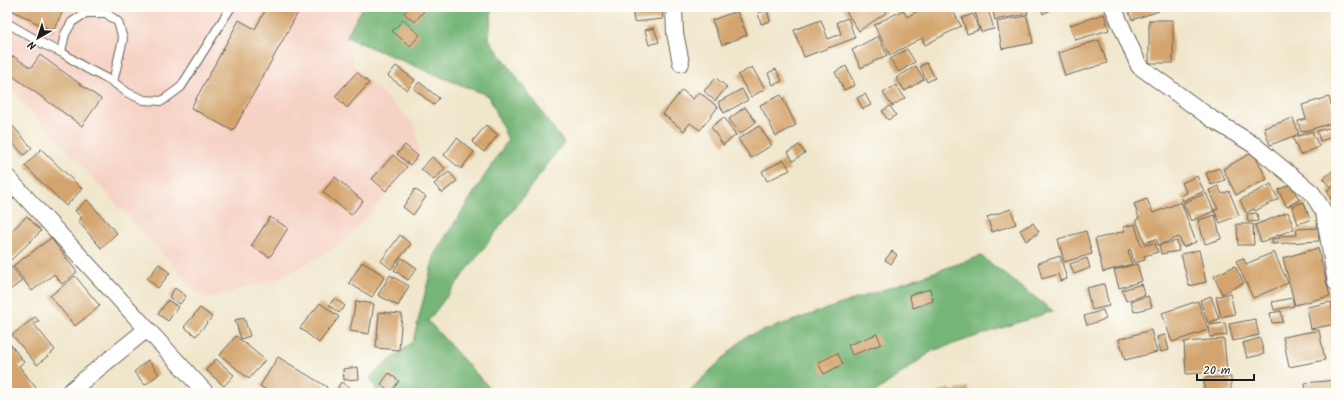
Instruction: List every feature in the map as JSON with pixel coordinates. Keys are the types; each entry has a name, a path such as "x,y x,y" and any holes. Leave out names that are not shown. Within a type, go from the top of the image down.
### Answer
{"street":[{"path":"674,7 675,34 681,63"},
{"path":"1113,7 1139,66 1212,120 1254,145 1312,193 1324,212 1336,283"},
{"path":"7,177 206,393"},
{"path":"68,393 147,329"}],"lane":[{"path":"7,23 60,52 84,68 113,82 128,93 144,100 162,101 181,87 231,7"},
{"path":"60,52 65,34 72,22 86,13 106,13 118,22 123,39 113,82"}],"shaded area":[{"path":"7,7 363,7 346,37 354,66 415,125 420,157 343,243 286,275 205,300 7,85"}],"green space":[{"path":"363,7 492,7 489,39 564,143 428,321 494,393 378,393 370,377 413,341 435,253 508,140 489,96 346,37"},
{"path":"981,256 1053,311 932,351 874,393 687,393 745,337"}],"building":[{"path":"15,7 65,7 53,31 13,11"},
{"path":"267,7 301,7 233,131 191,108 239,20 255,29"},
{"path":"410,7 427,7 415,22 404,13"},
{"path":"632,7 662,7 663,19 634,22"},
{"path":"843,7 884,7 887,12 859,31"},
{"path":"925,7 951,7 961,26 925,45 922,38 890,55 874,25 903,10 907,17"},
{"path":"992,7 1026,7 1028,14 995,20"},
{"path":"1040,7 1055,7 1043,14"},
{"path":"1127,7 1157,7 1159,11 1132,20"},
{"path":"988,9 994,29 981,32 975,12"},
{"path":"767,10 770,21 761,24 758,13"},
{"path":"737,11 747,35 722,45 712,20"},
{"path":"973,14 979,30 967,34 962,18"},
{"path":"1104,14 1109,30 1075,40 1070,25"},
{"path":"1027,16 1033,43 1002,49 997,22"},
{"path":"848,18 855,38 804,57 794,30 821,20 828,39 841,34 837,22"},
{"path":"403,20 420,35 410,46 392,31"},
{"path":"1149,20 1173,20 1173,63 1149,63"},
{"path":"654,28 659,42 649,45 645,30"},
{"path":"878,36 887,55 861,68 852,50"},
{"path":"1099,40 1107,63 1065,76 1058,53"},
{"path":"907,49 915,62 899,72 890,59"},
{"path":"40,55 101,99 82,126 7,72 7,64 13,56 31,68"},
{"path":"927,63 935,78 927,82 920,66"},
{"path":"396,66 415,80 407,90 388,76"},
{"path":"846,66 855,85 844,90 835,72"},
{"path":"916,66 924,79 905,91 896,78"},
{"path":"752,67 765,89 751,97 738,75"},
{"path":"776,69 782,81 773,85 768,73"},
{"path":"357,72 369,83 347,108 335,96"},
{"path":"716,78 727,87 715,101 704,91"},
{"path":"419,82 439,98 434,105 414,89"},
{"path":"896,85 905,98 892,106 883,93"},
{"path":"742,89 748,100 724,113 718,102"},
{"path":"682,90 693,99 699,92 718,107 700,130 690,123 684,131 663,114"},
{"path":"865,94 871,105 863,109 857,98"},
{"path":"781,95 796,125 776,136 760,105"},
{"path":"1329,97 1336,122 1301,132 1298,121 1306,119 1302,105"},
{"path":"890,106 896,115 888,120 882,111"},
{"path":"745,107 756,122 740,134 729,119"},
{"path":"724,117 736,135 723,145 711,127"},
{"path":"1293,118 1299,134 1270,145 1264,128"},
{"path":"11,124 32,148 24,155 7,137 7,127"},
{"path":"486,125 498,135 484,152 472,142"},
{"path":"759,126 772,145 751,158 738,139"},
{"path":"1334,127 1336,136 1320,141 1317,131"},
{"path":"1312,131 1319,147 1300,155 1293,138"},
{"path":"457,138 474,152 461,169 444,155"},
{"path":"405,145 418,156 410,165 397,154"},
{"path":"799,145 805,153 793,161 788,152"},
{"path":"41,149 82,189 66,206 25,166"},
{"path":"1253,152 1267,179 1236,195 1223,169"},
{"path":"393,155 407,167 386,191 372,179"},
{"path":"432,157 445,168 434,180 421,169"},
{"path":"784,160 790,170 767,181 762,171"},
{"path":"1219,168 1225,180 1211,185 1206,173"},
{"path":"1336,168 1336,183 1330,187 1323,179"},
{"path":"449,172 457,181 442,193 434,184"},
{"path":"1197,176 1204,191 1183,201 1181,196 1187,193 1182,183"},
{"path":"335,177 363,201 351,215 323,192"},
{"path":"1271,184 1278,199 1255,211 1254,209 1246,213 1240,200"},
{"path":"1291,184 1299,200 1287,207 1278,190"},
{"path":"1218,186 1222,194 1229,191 1239,215 1220,223 1214,210 1218,209 1209,190"},
{"path":"1336,186 1336,210 1327,190"},
{"path":"415,189 426,197 413,215 403,207"},
{"path":"7,192 14,199 7,206"},
{"path":"1206,193 1214,211 1191,221 1183,203"},
{"path":"1147,199 1153,213 1181,202 1196,242 1183,247 1179,237 1158,245 1156,239 1145,243 1136,220 1139,218 1134,204"},
{"path":"87,200 117,233 101,248 78,221 82,218 75,211"},
{"path":"1304,202 1310,220 1298,224 1292,206"},
{"path":"1011,209 1016,224 992,232 987,217"},
{"path":"1288,212 1294,229 1261,242 1255,225"},
{"path":"1257,213 1258,221 1248,222 1247,214"},
{"path":"1215,215 1221,239 1205,244 1198,220"},
{"path":"27,216 41,231 7,264 7,235"},
{"path":"270,217 288,228 270,257 251,246"},
{"path":"1033,223 1039,232 1026,241 1020,230"},
{"path":"1135,224 1141,246 1155,243 1158,252 1144,256 1145,260 1134,263 1131,250 1128,250 1132,264 1103,272 1095,239 1125,231 1123,227"},
{"path":"1237,224 1253,224 1254,245 1238,245"},
{"path":"1318,228 1319,241 1272,244 1272,239 1280,238 1280,236 1297,235 1296,229"},
{"path":"1086,231 1092,254 1064,262 1058,239"},
{"path":"400,235 411,244 391,269 381,261"},
{"path":"51,238 77,272 62,284 54,274 32,291 13,266"},
{"path":"1177,241 1179,251 1161,254 1159,245"},
{"path":"1318,248 1330,296 1295,305 1283,258"},
{"path":"1199,250 1206,282 1189,286 1181,254"},
{"path":"892,251 897,255 891,264 885,260"},
{"path":"1274,252 1288,283 1253,298 1236,261 1243,258 1246,264"},
{"path":"1060,256 1067,279 1060,281 1058,274 1042,279 1038,263"},
{"path":"402,258 417,268 408,280 394,270"},
{"path":"1087,258 1090,268 1074,274 1070,264"},
{"path":"362,262 385,276 372,297 349,283"},
{"path":"159,264 170,273 158,288 147,279"},
{"path":"1137,264 1142,281 1119,288 1114,270"},
{"path":"10,265 22,281 7,292 7,267"},
{"path":"1235,266 1244,283 1222,294 1214,276"},
{"path":"390,275 409,286 398,306 378,295"},
{"path":"75,276 100,306 75,326 50,296"},
{"path":"1104,284 1109,306 1092,310 1086,288"},
{"path":"1142,284 1145,295 1126,301 1122,290"},
{"path":"175,288 186,296 180,304 169,297"},
{"path":"930,289 933,301 913,308 909,295"},
{"path":"1230,293 1235,314 1221,317 1216,297"},
{"path":"1148,296 1152,307 1134,312 1131,301"},
{"path":"1211,296 1219,319 1208,323 1200,300"},
{"path":"335,298 345,306 339,313 329,305"},
{"path":"1292,298 1294,306 1274,310 1272,302"},
{"path":"168,300 178,307 168,321 158,314"},
{"path":"356,301 374,304 369,334 350,331"},
{"path":"1198,301 1208,330 1172,342 1162,313"},
{"path":"1331,302 1335,324 1311,329 1307,307"},
{"path":"320,303 339,317 319,343 300,328"},
{"path":"200,308 212,317 196,336 184,327"},
{"path":"1103,310 1106,319 1087,325 1084,316"},
{"path":"1281,311 1283,322 1272,323 1270,313"},
{"path":"379,312 402,314 399,350 376,348"},
{"path":"35,317 39,321 34,324 55,350 37,365 12,335"},
{"path":"244,318 250,336 241,339 235,320"},
{"path":"1255,319 1259,335 1233,341 1229,324"},
{"path":"1225,323 1227,335 1210,337 1209,325"},
{"path":"1151,330 1157,352 1125,360 1119,339"},
{"path":"1319,330 1325,360 1289,367 1283,337"},
{"path":"877,334 881,344 852,355 848,345"},
{"path":"1165,335 1169,350 1161,352 1157,337"},
{"path":"236,336 265,360 249,379 220,355"},
{"path":"1260,338 1264,354 1247,358 1243,343"},
{"path":"1224,339 1227,371 1186,374 1184,342"},
{"path":"7,340 24,362 19,366 36,388 29,393 7,393"},
{"path":"837,353 843,364 824,374 818,363"},
{"path":"278,357 327,387 324,393 271,393 260,386"},
{"path":"216,359 234,375 224,386 206,370"},
{"path":"148,360 159,374 145,385 134,372"},
{"path":"358,367 359,379 344,380 343,369"},
{"path":"389,373 399,381 391,392 381,384"},
{"path":"1231,377 1231,392 1204,393 1204,378"},
{"path":"1336,380 1336,393 1306,393 1305,383"},
{"path":"341,382 358,393 335,393"},
{"path":"968,387 969,393 956,393 956,389"},
{"path":"950,388 951,393 934,393"}]}
